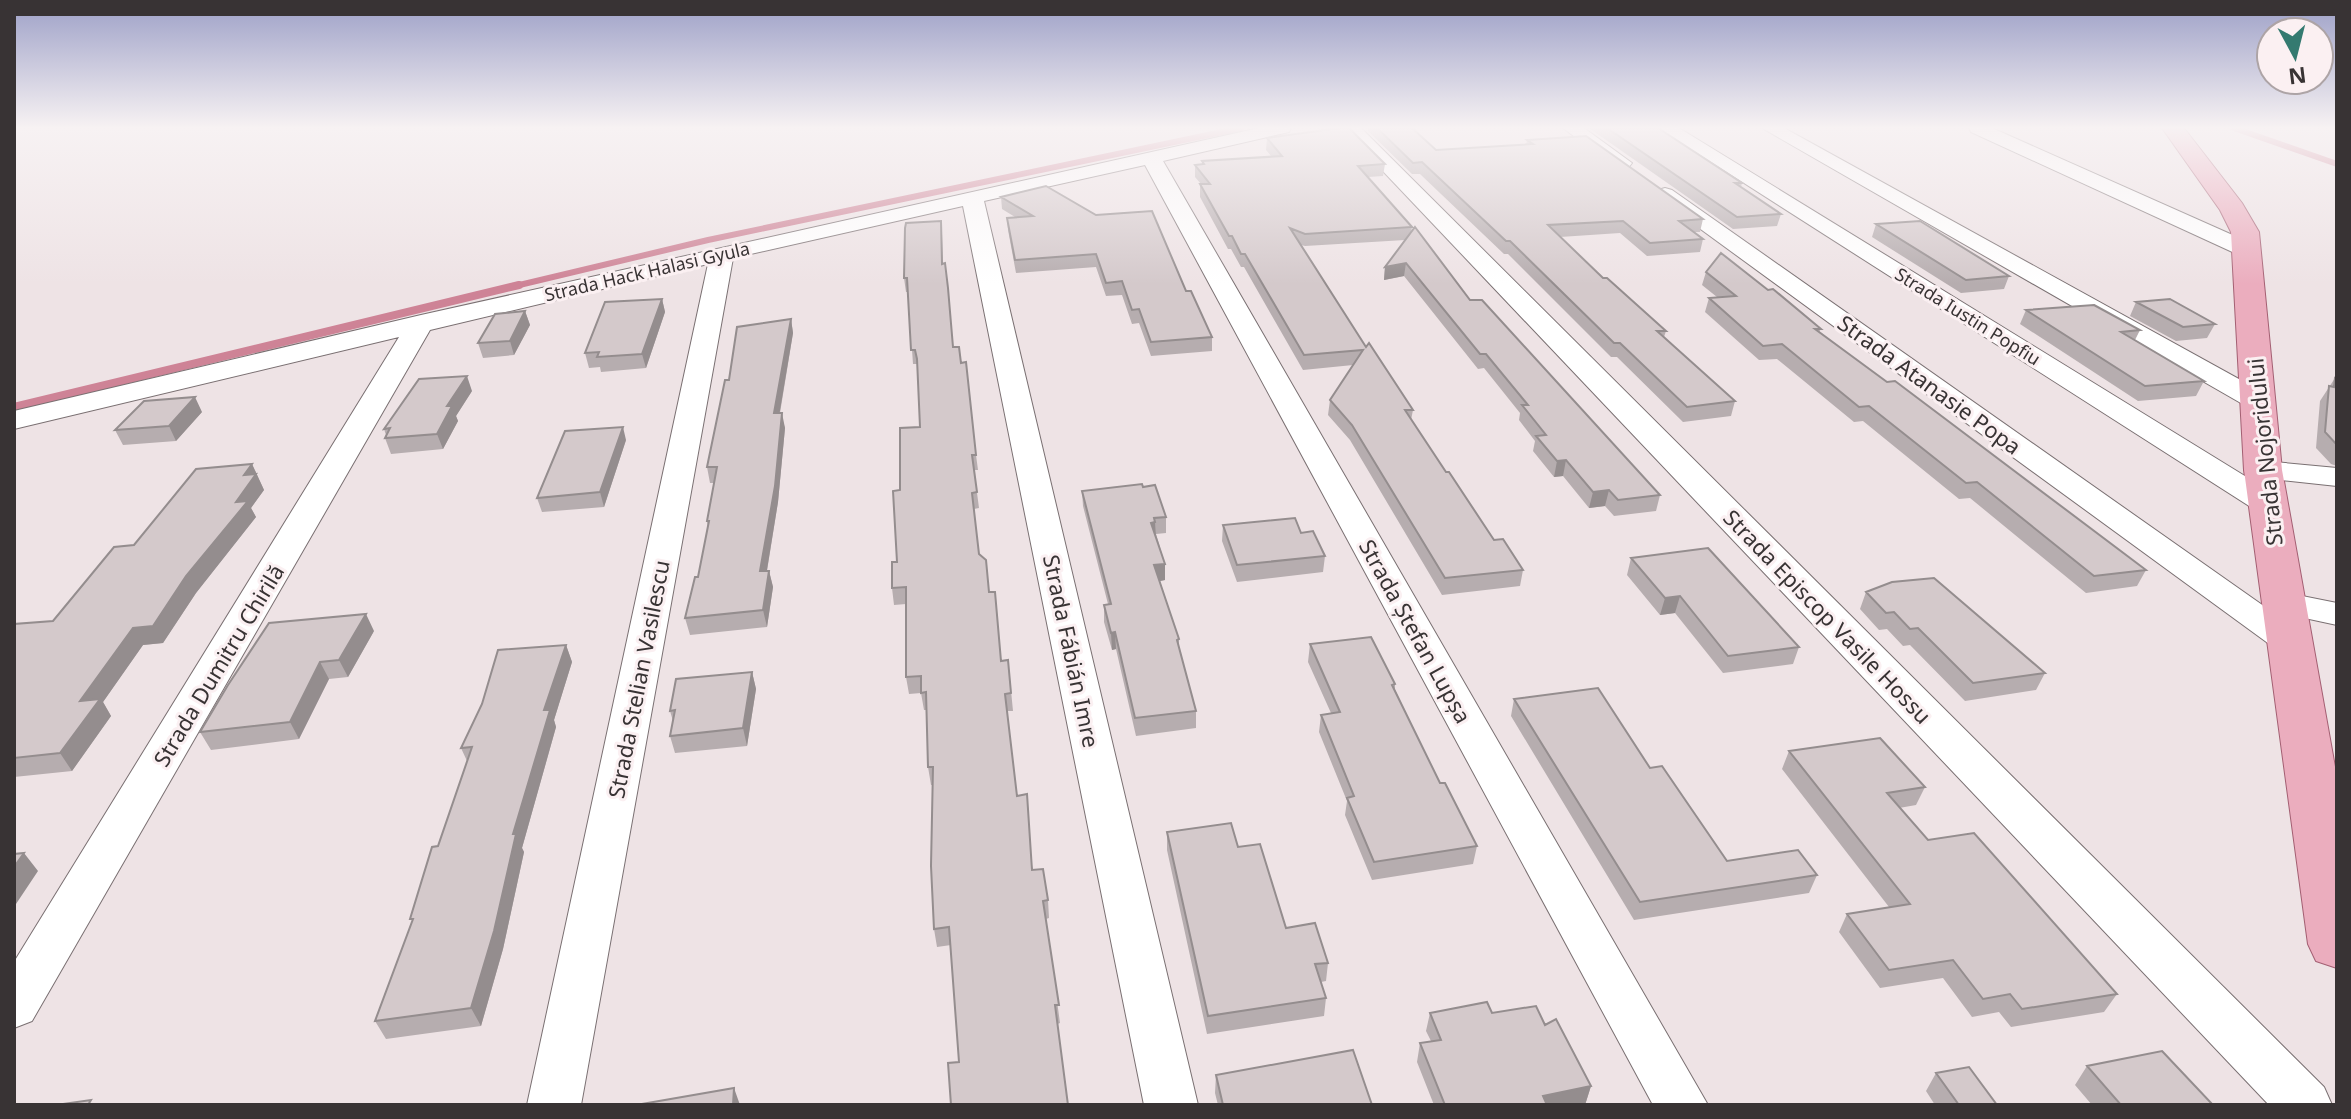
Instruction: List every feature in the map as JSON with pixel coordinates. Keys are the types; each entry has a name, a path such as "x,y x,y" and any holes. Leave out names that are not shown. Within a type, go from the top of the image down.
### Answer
{"main road":[{"name":"Strada Nojoridului","path":"2212,180 2245,232 2256,400 2266,487 2336,939"}],"street":[{"name":"Strada Hack Halasi Gyula","path":"19,422 421,323 1047,180"},
{"name":"Strada Ștefan Lupșa","path":"1164,180 1681,1105"},
{"name":"Strada Episcop Vasile Hossu","path":"1402,180 2305,1105"},
{"name":"Strada Atanasie Popa","path":"1647,180 2285,622"},
{"name":"Strada Iustin Popfiu","path":"1754,180 2266,487"},
{"path":"1864,180 2256,400"},
{"path":"2093,180 2247,250"},
{"name":"Strada Fábián Imre","path":"972,197 1171,1105"},
{"name":"Strada Stelian Vasilescu","path":"554,1105 722,254"},
{"name":"Strada Dumitru Chirilă","path":"14,1006 421,323"},
{"path":"2266,487 2337,477"},
{"path":"2285,622 2337,614"}],"building":[{"path":"1207,180 1371,180 1412,227 1305,234 1290,228 1366,347 1369,343 1413,410 1405,410 1446,472 1449,472 1494,540 1503,539 1523,570 1445,578 1352,425 1330,400 1363,350 1304,355 1200,184 1210,184"},
{"path":"1441,180 1648,180 1703,219 1679,221 1703,239 1650,243 1623,221 1548,225 1603,278 1607,278 1666,331 1657,331 1735,401 1687,407 1620,343 1614,343 1510,241 1506,241"},
{"path":"1683,180 1738,180 1742,183 1735,183 1781,214 1737,217"},
{"path":"1046,186 1096,215 1152,211 1186,291 1191,291 1212,337 1151,342 1139,309 1132,310 1122,281 1106,283 1096,254 1015,260 1007,218 1033,216 1001,197"},
{"path":"941,221 942,264 945,263 953,347 959,347 961,363 966,362 976,455 972,455 977,492 972,493 979,554 986,560 989,592 995,592 1001,661 1008,660 1011,693 1005,694 1017,796 1027,794 1032,870 1043,869 1048,900 1043,901 1059,1005 1055,1005 1068,1105 951,1105 948,1063 959,1062 949,927 934,929 931,866 933,767 928,767 926,692 921,693 921,676 906,677 906,587 892,588 892,562 897,562 893,491 900,490 900,428 920,427 917,359 915,350 911,350 907,278 904,278 905,228 906,223"},
{"path":"1920,221 2009,276 1966,280 1876,224"},
{"path":"1415,227 1470,300 1482,300 1660,495 1618,500 1609,490 1593,492 1566,460 1557,461 1536,436 1546,435 1522,405 1528,405 1486,354 1480,354 1406,263 1385,267"},
{"path":"1721,253 1768,290 1773,289 1821,329 1815,329 1887,382 1895,381 2146,570 2094,576 1977,482 1966,483 1869,406 1859,407 1782,344 1763,346 1709,298 1736,296 1706,272"},
{"path":"662,299 642,354 597,357 599,352 585,353 605,302"},
{"path":"2170,299 2215,324 2183,327 2136,302"},
{"path":"2094,305 2140,330 2121,332 2204,381 2145,386 2026,310"},
{"path":"525,311 510,341 478,343 495,314"},
{"path":"791,319 774,413 782,413 775,486 760,571 769,571 763,610 685,618 695,577 698,577 709,521 717,467 707,467 725,380 729,380 737,327"},
{"path":"467,376 447,406 452,406 437,434 385,438 390,428 384,429 419,379"},
{"path":"2335,378 2337,445 2325,432 2329,386 2334,387"},
{"path":"195,397 169,426 115,430 144,401"},
{"path":"623,427 600,492 537,498 565,431"},
{"path":"252,464 244,475 256,474 236,502 248,501 186,576 153,626 133,628 80,701 100,699 60,753 14,758 14,624 53,621 114,547 134,545 196,469"},
{"path":"1142,484 1143,487 1155,485 1166,517 1154,518 1155,522 1151,523 1165,564 1154,565 1179,639 1196,711 1135,718 1115,632 1111,633 1104,605 1111,604 1082,491"},
{"path":"1295,518 1301,533 1313,531 1325,556 1237,565 1223,525"},
{"path":"1708,548 1799,647 1728,656 1680,596 1665,598 1631,558"},
{"path":"1934,578 2045,673 1973,683 1918,628 1910,629 1894,612 1886,613 1866,592 1892,582"},
{"path":"366,614 339,660 320,662 290,722 200,732 269,623"},
{"path":"1371,637 1440,783 1445,783 1477,846 1374,862 1347,798 1354,796 1321,715 1340,712 1310,644"},
{"path":"566,645 544,710 550,710 513,834 516,834 494,931 471,1008 375,1021 413,919 410,919 432,847 438,846 472,747 461,748 482,704 498,650"},
{"path":"752,672 743,728 670,736 675,710 670,711 676,679"},
{"path":"1598,688 1650,768 1662,766 1727,861 1798,850 1817,875 1640,902 1514,699"},
{"path":"1880,738 1925,787 1887,793 1928,840 1974,833 2117,994 2022,1009 2010,994 1983,999 1953,960 1889,970 1847,914 1910,904 1789,751"},
{"path":"1231,823 1238,847 1260,844 1286,928 1315,923 1328,963 1315,964 1326,998 1208,1016 1167,832"},
{"path":"24,853 14,867 14,854"},
{"path":"1487,1002 1492,1013 1536,1006 1545,1025 1556,1019 1591,1086 1543,1096 1547,1105 1445,1105 1420,1043 1441,1040 1430,1013"},
{"path":"1353,1050 1372,1105 1223,1105 1216,1075"},
{"path":"2162,1051 2213,1105 2121,1105 2087,1066"},
{"path":"1969,1067 1997,1105 1959,1105 1936,1073"},
{"path":"734,1088 733,1105 636,1105"},
{"path":"91,1100 88,1105 56,1105"}],"waterway":[{"path":"511,287 708,240 992,180"},
{"path":"14,407 519,285"}]}
